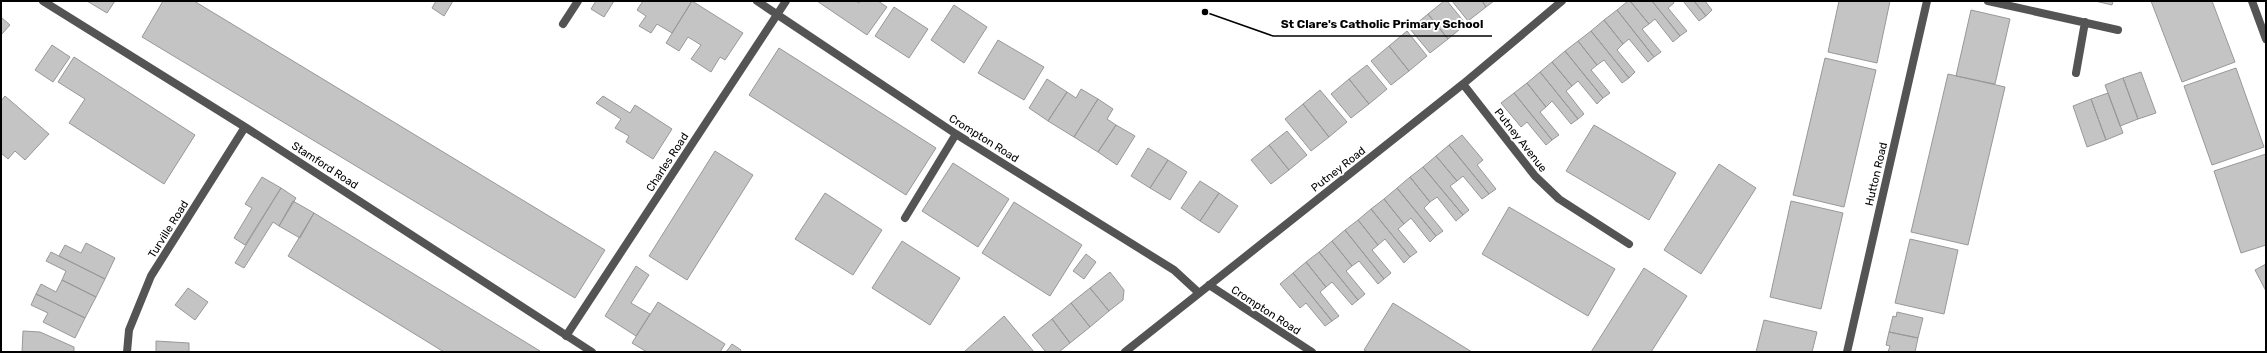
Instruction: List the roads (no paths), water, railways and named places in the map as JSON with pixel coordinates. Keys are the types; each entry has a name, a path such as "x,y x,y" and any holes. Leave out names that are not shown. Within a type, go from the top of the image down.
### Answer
{"street":[{"name":"Stamford Road","path":"43,1 245,126 592,352"},
{"path":"563,24 578,1"},
{"name":"Crompton Road","path":"757,1 956,134 1174,270 1198,293"},
{"name":"Charles Road","path":"566,336 786,1"},
{"name":"Putney Road","path":"1125,352 1463,84 1562,1"},
{"name":"Hutton Road","path":"1847,352 1927,1"},
{"path":"1988,1 2118,30"},
{"path":"2252,1 2266,38"},
{"path":"2076,73 2085,22"},
{"name":"Putney Avenue","path":"1463,84 1535,176 1559,199 1629,244"},
{"name":"Turville Road","path":"127,352 130,330 151,276 245,126"},
{"path":"905,218 956,134"},
{"name":"Crompton Road","path":"1209,285 1312,352"}],"place":[{"name":"St Clare's Catholic Primary School","path":"1205,12"}]}
